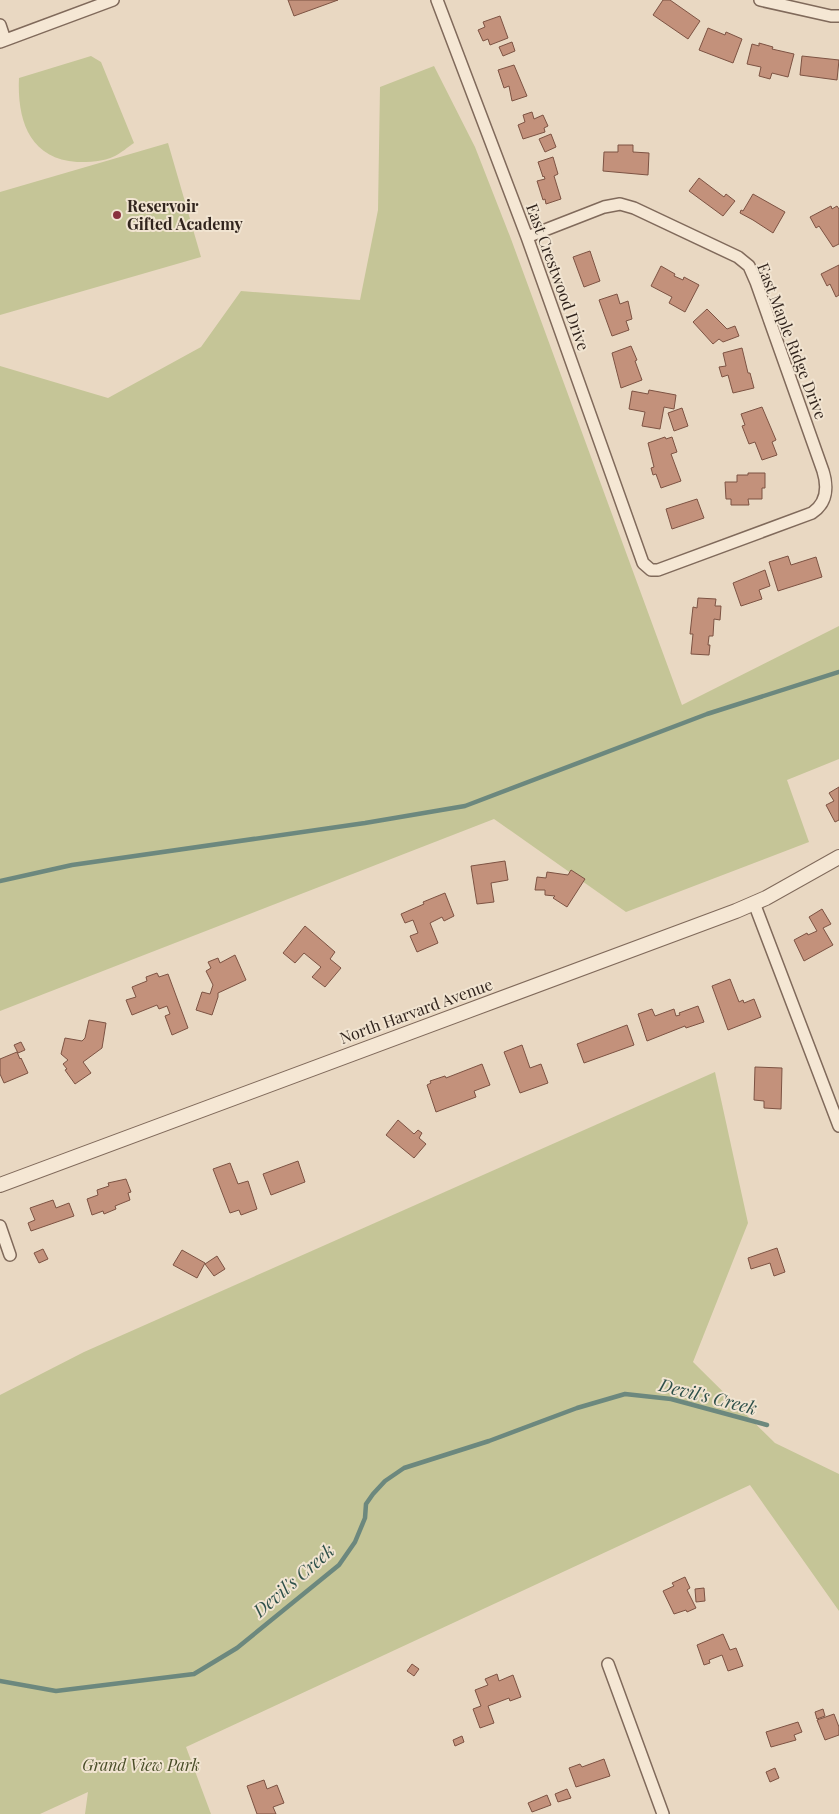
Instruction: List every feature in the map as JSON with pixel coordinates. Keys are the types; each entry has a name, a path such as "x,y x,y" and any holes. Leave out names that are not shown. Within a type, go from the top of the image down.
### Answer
{"street":[{"path":"0,25 3,41 113,0"},
{"name":"East Crestwood Drive","path":"437,0 527,237 640,557 646,566"},
{"path":"760,0 831,16 839,16"},
{"name":"East Maple Ridge Drive","path":"527,237 604,207 616,204 629,206 738,256 751,270 756,282 823,471 826,486 824,499 812,513 658,570 651,570 646,566"},
{"name":"North Harvard Avenue","path":"0,1184 754,904 839,857"},
{"path":"754,904 839,1126"},
{"path":"0,1226 10,1254"},
{"path":"608,1664 663,1814"}],"green space":[{"path":"91,56 101,62 134,143 115,156 101,161 77,162 61,159 47,153 37,145 29,134 20,108 19,78"},
{"path":"434,66 475,147 511,239 682,705 839,626 839,759 787,780 809,842 626,912 494,819 0,1011 0,366 108,398 201,347 241,291 360,300 378,210 380,87"},
{"path":"168,143 201,257 0,315 0,192"},
{"name":"Grand View Park","path":"715,1072 748,1223 693,1362 775,1443 839,1474 839,1611 750,1485 186,1747 211,1814 85,1814 88,1792 40,1814 0,1814 0,1395 84,1352"}],"building":[{"path":"288,0 338,0 294,16"},
{"path":"663,0 670,0 700,21 688,39 653,15"},
{"path":"500,16 508,38 490,45 488,39 483,41 478,30 485,27 483,22"},
{"path":"708,28 725,35 726,32 742,39 733,63 699,50"},
{"path":"512,42 515,51 503,56 499,47"},
{"path":"759,43 773,47 772,49 794,54 788,77 772,73 770,79 759,76 761,67 747,64 752,44 759,46"},
{"path":"802,56 839,60 837,80 800,75"},
{"path":"514,65 527,96 512,101 509,86 504,88 498,70"},
{"path":"532,112 534,119 543,115 548,126 544,128 545,132 523,139 518,125 525,122 523,115"},
{"path":"551,134 556,147 545,152 539,139"},
{"path":"618,145 633,145 633,152 649,153 648,175 603,171 604,152 618,152"},
{"path":"553,157 558,174 554,176 561,199 546,204 537,181 545,179 538,162"},
{"path":"699,178 724,197 726,194 735,201 723,216 689,191"},
{"path":"753,194 785,212 773,233 740,213"},
{"path":"831,206 832,209 837,206 839,209 839,244 833,247 819,226 816,228 810,217"},
{"path":"590,251 600,281 584,287 573,257"},
{"path":"839,265 839,295 836,297 830,284 827,286 821,274"},
{"path":"661,266 675,274 674,276 683,280 684,277 699,285 685,312 669,303 672,297 651,286"},
{"path":"617,294 620,304 628,301 632,319 626,321 629,330 612,336 599,300"},
{"path":"707,309 727,329 735,326 739,336 723,342 719,339 713,344 693,322"},
{"path":"631,346 642,380 621,388 612,353"},
{"path":"742,348 754,388 733,393 728,375 722,377 719,367 726,366 723,353"},
{"path":"649,390 676,395 674,409 664,407 660,429 642,426 645,412 629,409 632,391 648,394"},
{"path":"762,407 776,440 772,442 777,455 762,460 755,442 749,444 742,426 745,425 741,414"},
{"path":"682,408 688,426 674,431 668,413"},
{"path":"665,437 666,439 672,437 677,452 671,454 681,481 661,488 656,474 653,475 651,468 654,467 648,443"},
{"path":"748,473 765,473 765,488 762,488 762,499 748,499 749,505 731,505 731,499 726,499 725,482 737,482 737,475 748,475"},
{"path":"697,499 704,518 672,529 666,509"},
{"path":"788,556 791,565 816,557 822,577 778,591 769,562"},
{"path":"765,570 770,586 759,590 762,599 741,606 733,583"},
{"path":"698,598 716,599 715,606 721,606 720,620 714,619 713,636 709,636 709,655 691,654 693,634 690,634 693,607 697,608"},
{"path":"839,787 839,820 835,822 826,805 834,801 829,793"},
{"path":"505,861 508,880 491,883 494,902 477,904 471,866"},
{"path":"571,870 585,879 567,907 553,898 555,896 545,895 545,890 535,890 537,877 546,878 547,872 568,875"},
{"path":"445,893 454,916 444,921 442,917 430,923 438,943 417,952 410,936 418,933 413,920 405,923 401,914"},
{"path":"822,909 831,924 823,928 833,945 804,961 794,940 807,933 808,935 817,931 809,917"},
{"path":"305,926 335,952 330,959 341,968 325,987 312,977 321,967 304,953 295,963 283,953"},
{"path":"235,955 246,980 218,993 212,1015 196,1010 202,992 210,994 213,985 206,971 211,968 208,962 218,958 220,963"},
{"path":"157,973 159,977 168,974 188,1028 172,1035 165,1016 170,1014 167,1006 159,1009 157,1005 132,1015 126,1000 136,997 132,987 147,981 146,977"},
{"path":"730,979 739,1002 743,1000 744,1003 754,999 761,1017 728,1030 712,986"},
{"path":"698,1006 704,1022 686,1028 685,1026 647,1041 638,1014 652,1009 655,1016 674,1009 676,1016"},
{"path":"89,1020 106,1023 102,1048 83,1062 91,1073 75,1084 63,1064 68,1060 61,1054 65,1038 82,1041 85,1038"},
{"path":"627,1025 634,1045 584,1063 577,1044"},
{"path":"21,1042 25,1050 18,1053 14,1045"},
{"path":"522,1045 530,1068 541,1064 548,1083 520,1093 504,1052"},
{"path":"17,1052 28,1073 4,1083 0,1074 0,1059"},
{"path":"482,1064 490,1085 474,1091 476,1097 436,1112 427,1085 431,1083 430,1081 445,1076 446,1078"},
{"path":"755,1067 782,1068 781,1109 764,1108 764,1101 754,1100"},
{"path":"398,1120 414,1134 418,1130 422,1133 419,1138 426,1144 414,1158 386,1135"},
{"path":"298,1161 305,1182 271,1195 263,1174"},
{"path":"230,1163 238,1184 248,1181 257,1209 241,1215 239,1210 230,1213 213,1169"},
{"path":"126,1179 131,1192 128,1193 130,1200 115,1206 116,1209 104,1214 103,1211 92,1215 87,1199 98,1195 97,1190 109,1186 108,1183"},
{"path":"53,1200 56,1208 69,1203 74,1216 31,1231 28,1223 35,1220 30,1208"},
{"path":"777,1248 785,1272 774,1276 770,1263 751,1269 748,1258"},
{"path":"43,1249 48,1259 39,1263 34,1253"},
{"path":"182,1250 205,1263 197,1278 173,1265"},
{"path":"217,1256 225,1269 214,1276 205,1264"},
{"path":"685,1577 690,1588 687,1590 696,1608 674,1614 663,1591 674,1586 672,1583"},
{"path":"704,1588 705,1601 696,1602 695,1589"},
{"path":"723,1634 730,1650 736,1648 743,1666 728,1671 722,1655 709,1660 710,1663 704,1665 697,1645"},
{"path":"412,1664 419,1669 414,1676 407,1671"},
{"path":"497,1674 499,1681 513,1675 521,1697 510,1701 509,1698 488,1706 494,1723 480,1728 473,1709 481,1706 475,1690 488,1685 485,1679"},
{"path":"823,1709 825,1716 817,1719 815,1712"},
{"path":"834,1714 839,1727 839,1735 825,1740 817,1720"},
{"path":"798,1722 802,1732 794,1735 796,1740 771,1747 766,1732"},
{"path":"462,1736 464,1742 455,1746 453,1740"},
{"path":"604,1759 610,1776 576,1787 569,1768 580,1764 582,1767"},
{"path":"775,1768 779,1778 770,1782 766,1772"},
{"path":"264,1780 267,1789 277,1785 284,1803 273,1807 276,1814 257,1814 247,1786"},
{"path":"567,1789 571,1798 558,1802 555,1794"},
{"path":"547,1795 551,1805 532,1812 528,1803"}],"waterway":[{"path":"0,881 72,865 365,823 465,806 707,714 839,672"},
{"name":"Devil's Creek","path":"0,1681 56,1691 194,1674 237,1648 339,1565 355,1542 365,1518 366,1504 385,1481 404,1468 489,1441 577,1408 625,1394 671,1399 767,1425"}],"place":[{"name":"Reservoir Gifted Academy","path":"117,215"}]}
